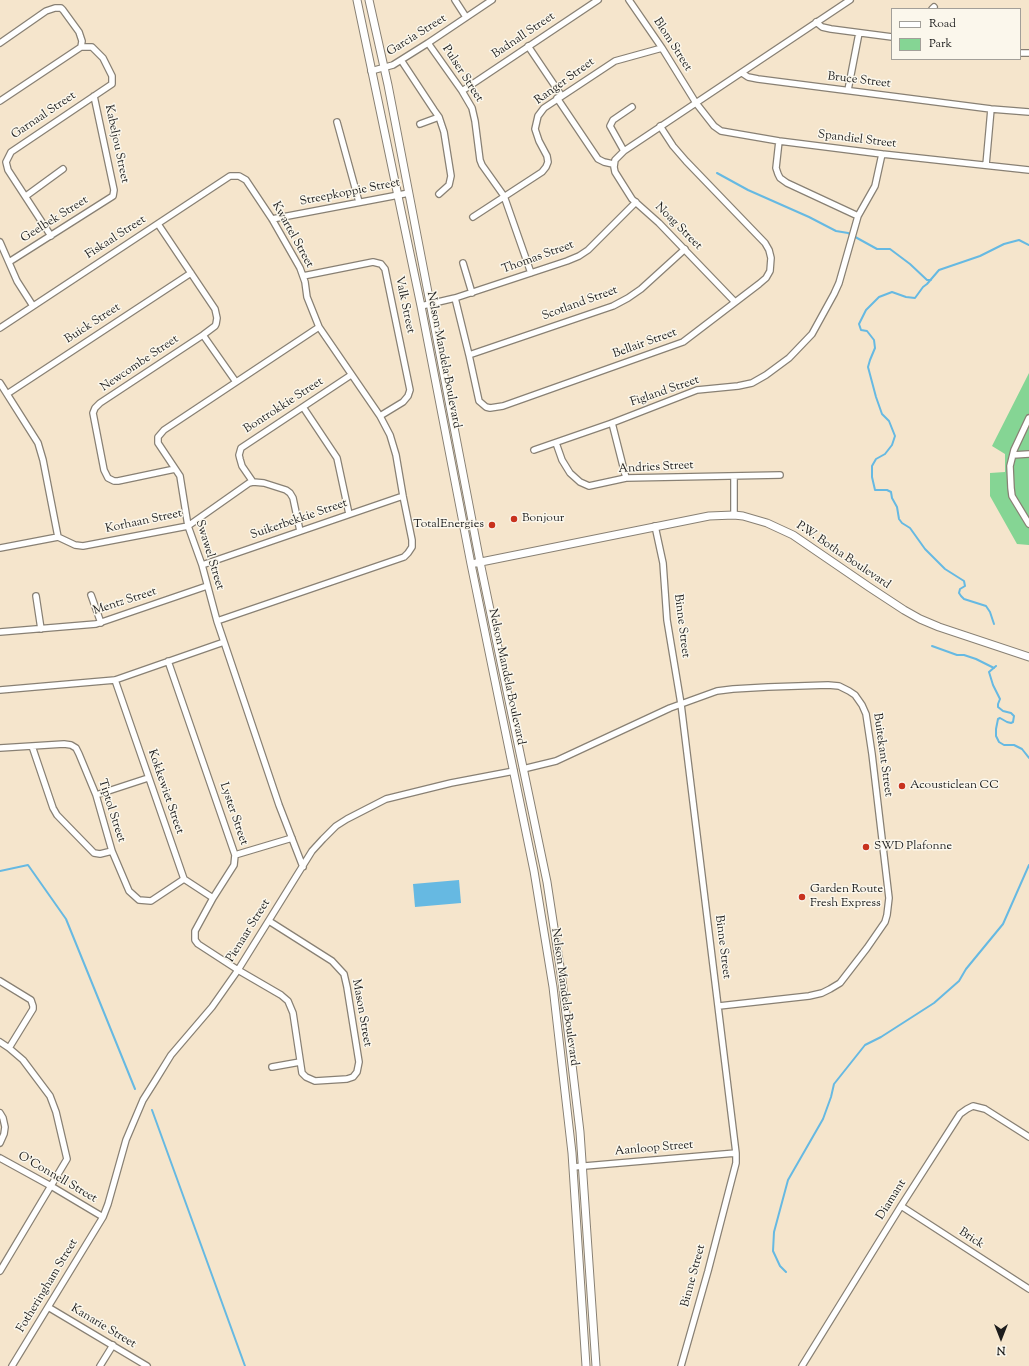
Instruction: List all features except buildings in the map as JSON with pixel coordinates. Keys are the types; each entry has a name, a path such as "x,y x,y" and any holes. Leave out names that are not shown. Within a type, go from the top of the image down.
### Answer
{"street":[{"name":"Nelson Mandela Boulevard","path":"357,0 422,306 492,666 534,870 553,987 573,1167 586,1366"},
{"name":"Nelson Mandela Boulevard","path":"369,0 431,304 480,562 538,834 555,932 584,1166 596,1366"},
{"path":"455,0 466,17"},
{"name":"Garcia Street","path":"372,71 393,65 492,0"},
{"name":"Badnall Street","path":"462,91 598,0"},
{"name":"Blom Street","path":"629,0 662,48 696,103"},
{"path":"528,46 598,159 614,164 617,156 624,151 850,0"},
{"path":"0,43 46,11 58,8 63,10 79,32 82,41 81,47 0,101"},
{"path":"816,22 827,29 891,37"},
{"path":"848,90 859,33"},
{"name":"Pulser Street","path":"428,43 462,91 472,108 480,160 504,196 531,273"},
{"name":"Garnaal Street","path":"51,236 8,170 6,162 8,155 11,152 112,84 112,76 99,54 92,47 81,47"},
{"name":"Ranger Street","path":"504,196 542,172 546,167 548,162 547,156 536,133 536,124 540,112 559,96 615,61 662,48"},
{"path":"401,60 439,117 444,132 451,176 449,185 440,194"},
{"name":"Bruce Street","path":"742,73 758,79 992,109 1029,112"},
{"name":"Kabeljou Street","path":"94,96 114,190 113,196"},
{"name":"Spandiel Street","path":"696,103 714,126 721,131 779,141 1029,170"},
{"path":"624,151 610,126 613,120 632,107"},
{"path":"986,166 992,109"},
{"path":"420,124 439,117"},
{"path":"337,122 359,202"},
{"name":"Bellair Street","path":"455,298 479,401 486,407 496,407 683,342 766,278 770,271 771,264 769,250 759,236 678,151 660,126"},
{"path":"779,141 776,168 780,178 786,183 858,216"},
{"name":"Figland Street","path":"534,450 697,390 738,386 752,383 766,375 789,358 812,334 834,294 841,276 858,216 875,186 882,154"},
{"name":"Noag Street","path":"614,164 615,172 620,182 636,202 685,249 735,302"},
{"path":"26,196 63,170"},
{"name":"Fiskaal Street","path":"0,328 230,176 239,176 246,180"},
{"name":"Kwartel Street","path":"217,621 404,557 412,548 412,540 394,444 380,416 319,327 307,297 303,276 295,258 272,219 246,180"},
{"name":"Streepkoppie Street","path":"272,219 409,193"},
{"name":"Geelbek Street","path":"9,262 113,196"},
{"path":"474,217 504,196"},
{"name":"Thomas Street","path":"422,306 455,298 579,256 588,250 636,202"},
{"name":"Newcombe Street","path":"158,224 217,314 217,321 215,326 203,335 100,403 95,408 93,413 104,470 108,478 118,481 175,469"},
{"path":"0,242 17,281 33,306"},
{"name":"Scotland Street","path":"469,355 613,306 641,289 685,249"},
{"name":"Valk Street","path":"303,276 373,262 382,264 386,269 410,390 408,396 402,402 380,416"},
{"path":"463,263 472,292"},
{"name":"Buick Street","path":"7,394 191,273"},
{"name":"Swawel Street","path":"303,867 217,621 202,565 188,526 181,481 175,469 158,445 158,437 164,430 319,327"},
{"path":"203,335 236,382"},
{"name":"Bontrokkie Street","path":"253,482 242,466 239,455 241,448 351,375"},
{"path":"0,383 38,443 43,460 58,537 0,546"},
{"path":"303,408 337,458 349,514"},
{"path":"442,410 450,408"},
{"path":"1029,418 1012,455 1010,466 1012,496 1029,524"},
{"path":"612,422 626,478"},
{"name":"Andries Street","path":"556,443 565,466 575,478 583,484 594,485 626,478 780,475"},
{"path":"1012,455 1029,454"},
{"path":"454,474 462,472"},
{"path":"734,476 734,515"},
{"path":"253,482 264,483 290,493 293,498 300,531"},
{"name":"Korhaan Street","path":"58,537 75,545 84,546 188,526 243,487 253,482"},
{"name":"Suikerbekkie Street","path":"202,565 403,496"},
{"name":"P.W. Botha Boulevard","path":"472,564 655,526 709,516 734,515 767,523 794,535 869,587 920,619 1029,657"},
{"name":"Binne Street","path":"655,526 663,563 667,620 681,704 736,1153 736,1163 681,1366"},
{"name":"Mentz Street","path":"0,632 101,623 207,586"},
{"path":"92,595 101,623"},
{"path":"36,596 41,629"},
{"path":"0,690 115,680 224,642"},
{"name":"Lyster Street","path":"168,661 235,855 234,865 213,898 195,931 194,937 198,944 238,970"},
{"path":"492,666 501,664"},
{"name":"Kokkewiet Street","path":"115,680 184,879"},
{"name":"Buitekant Street","path":"523,769 542,765 568,756 681,704 717,691 828,685 839,686 849,690 855,695 866,714 875,776 889,898 887,915 880,929 840,983 822,993 809,996 718,1006"},
{"name":"Tiptol Street","path":"0,748 64,744 71,745 76,748 96,795 112,851 127,888 134,897 142,901 155,900 184,879"},
{"path":"32,746 53,808 57,814 94,853 100,854 112,851"},
{"path":"514,771 523,769"},
{"name":"Pienaar Street","path":"103,1217 126,1140 143,1100 171,1055 212,1007 238,970 319,843 336,826 386,799 451,783 514,771"},
{"path":"96,795 148,778"},
{"path":"235,855 292,838"},
{"path":"184,879 213,898"},
{"name":"Mason Street","path":"269,921 332,961 344,974 347,987 359,1062 357,1072 353,1077 347,1079 309,1080 302,1073 300,1062"},
{"path":"238,970 281,995 288,1001 292,1013 300,1062 272,1067"},
{"path":"0,981 31,1000 33,1007 10,1048"},
{"path":"0,1042 10,1048 23,1060 43,1086 54,1104 67,1159 0,1271"},
{"name":"Diamant","path":"802,1366 960,1114 973,1106 985,1109 1029,1137"},
{"path":"0,1113 4,1122 5,1130 0,1143"},
{"name":"Aanloop Street","path":"573,1167 736,1153"},
{"name":"O'Connell Street","path":"0,1158 103,1217"},
{"name":"Brick","path":"901,1206 1029,1289"},
{"name":"Fotheringham Street","path":"12,1366 103,1217"},
{"name":"Kanarie Street","path":"48,1307 148,1366"},
{"path":"100,1366 113,1345"}],"green space":[{"path":"1029,373 1029,545 1017,544 990,496 990,473 1005,472 1005,454 992,446"}],"water":[{"path":"459,880 461,903 415,907 413,884"}],"waterway":[{"path":"717,173 748,190 809,217 836,231 848,233 877,249 890,249 910,264 927,280 931,280"},
{"path":"994,624 990,612 986,606 964,599 961,596 959,593 960,589 965,586 964,581 945,569 925,549 910,528 902,523 899,519 897,507 892,498 891,492 887,490 875,490 872,477 872,466 876,459 885,454 892,445 895,436 889,421 882,414 868,367 875,348 874,340 867,331 861,330 859,324 866,310 879,297 892,292 906,297 915,298 939,270 980,256 1004,244 1019,240 1029,245"},
{"path":"932,646 957,655 964,655 976,659 994,668"},
{"path":"996,666 989,672 993,685 1000,699 998,707 1014,716 1013,722 1011,723 1000,718 998,719 996,736 999,742 1004,745 1014,745 1022,749 1029,758"},
{"path":"0,871 28,865 66,919 135,1089"},
{"path":"786,1272 780,1266 773,1251 774,1232 788,1180 823,1119 834,1084 865,1045 881,1037 934,1003 959,981 966,969 1003,924 1029,865"},
{"path":"152,1110 245,1366"}],"place":[{"name":"Bonjour","path":"514,519"},
{"name":"TotalEnergies","path":"492,525"},
{"name":"Acousticlean CC","path":"902,786"},
{"name":"SWD Plafonne","path":"866,847"},
{"name":"Garden Route Fresh Express","path":"802,897"}]}
